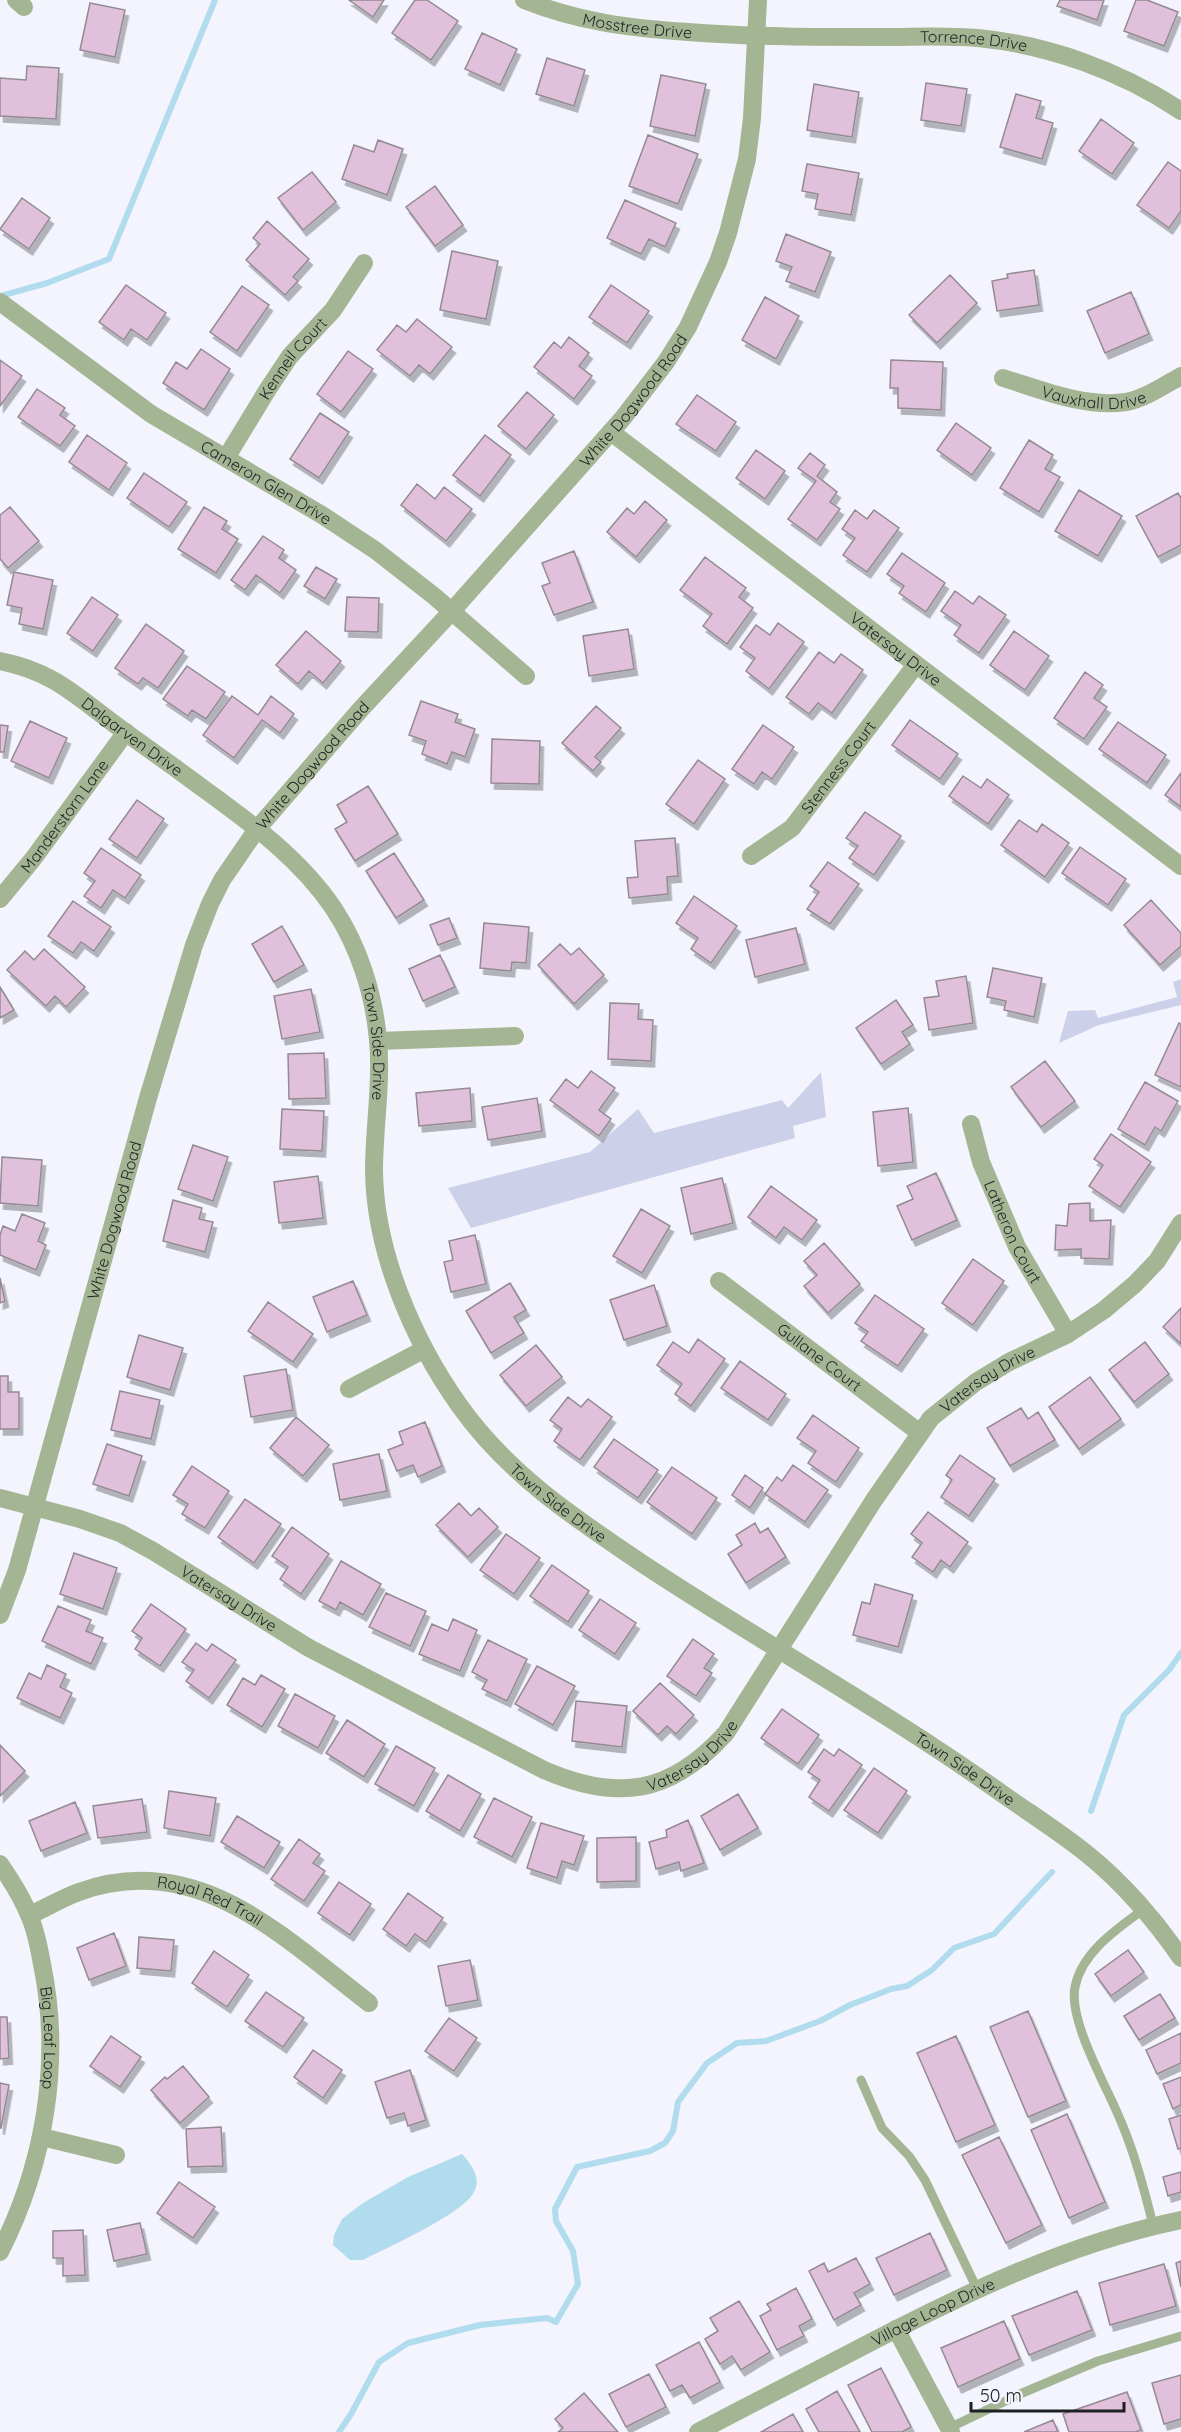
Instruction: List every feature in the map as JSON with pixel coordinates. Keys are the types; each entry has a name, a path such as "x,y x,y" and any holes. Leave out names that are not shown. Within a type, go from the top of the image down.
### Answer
{"street":[{"name":"Mosstree Drive","path":"524,0 592,22 633,28 754,36"},
{"name":"White Dogwood Road","path":"0,1615 17,1570 194,945 210,904 222,880 257,829 360,710 452,611 610,432 649,385 688,327 718,262 747,159 752,118 754,36 758,0"},
{"name":"Torrence Drive","path":"754,36 949,36 1032,46 1080,61 1137,86 1181,111"},
{"name":"Kenneil Court","path":"226,458 285,364 333,310 364,263"},
{"name":"Cameron Glen Drive","path":"0,302 151,414 375,550 452,611 526,676"},
{"name":"Vauxhall Drive","path":"1004,378 1047,392 1101,403 1128,401 1181,376"},
{"name":"Vatersay Drive","path":"610,432 1181,866"},
{"name":"Dalgarven Drive","path":"0,661 22,666 63,684 257,829"},
{"name":"Stenness Court","path":"751,856 792,828 915,666"},
{"name":"Manderstorn Lane","path":"0,898 33,859 126,732"},
{"name":"Town Side Drive","path":"257,829 308,874 333,908 349,934 368,984 378,1041 374,1174 378,1210 395,1280 423,1350 476,1428 499,1454 563,1510 689,1594 964,1767 1089,1856 1144,1910 1165,1934 1181,1958"},
{"path":"378,1041 515,1036"},
{"name":"Latheron Court","path":"971,1124 981,1162 1017,1247 1068,1334"},
{"name":"Vatersay Drive","path":"0,1498 80,1519 120,1533 153,1551 278,1631 375,1684 544,1770 591,1786 634,1788 674,1777 710,1751 726,1733 874,1500 931,1418 976,1382 1009,1362 1068,1334 1104,1310 1136,1284 1157,1261 1181,1223"},
{"name":"Gullane Court","path":"719,1281 920,1432"},
{"path":"349,1389 423,1350"},
{"name":"Big Leaf Loop","path":"0,1864 30,1915 45,1976 50,2021 49,2076 42,2137 29,2184 0,2252"},
{"name":"Royal Red Trail","path":"30,1915 79,1892 114,1884 146,1881 194,1887 214,1894 246,1911 369,2003"},
{"path":"42,2137 116,2155"},
{"name":"Village Loop Drive","path":"698,2432 896,2329 1023,2268 1069,2251 1181,2220"},
{"path":"896,2329 950,2430"}],"lane":[{"path":"1144,1910 1112,1933 1093,1953 1075,1987 1074,2003 1081,2031 1123,2126 1153,2226"},
{"path":"861,2080 882,2128 909,2156 925,2180 977,2289"},
{"path":"950,2430 1020,2394 1098,2361 1181,2336"}],"shaded area":[{"path":"1181,979 1181,1005 1099,1025 1059,1043 1068,1011 1095,1010 1098,1018 1177,997 1173,982"},
{"path":"821,1072 826,1117 793,1126 795,1138 471,1228 448,1188 590,1152 638,1109 654,1133 782,1100 788,1108"},
{"path":"462,2154 472,2167 477,2182 474,2192 456,2210 363,2260 350,2260 333,2245 334,2235 342,2219 363,2203 408,2177"}],"building":[{"path":"349,0 384,0 373,17"},
{"path":"415,0 427,0 458,21 431,60 392,33"},
{"path":"1060,0 1104,0 1097,20 1057,6"},
{"path":"1136,0 1147,0 1178,12 1164,46 1124,31"},
{"path":"90,3 125,10 115,57 80,50"},
{"path":"482,33 517,49 500,85 465,69"},
{"path":"547,58 585,70 574,106 536,94"},
{"path":"27,66 59,68 56,119 0,116 0,78 26,80"},
{"path":"661,75 706,84 695,136 650,126"},
{"path":"926,83 967,89 961,126 921,120"},
{"path":"814,84 859,92 852,137 807,130"},
{"path":"1016,94 1041,101 1036,118 1053,123 1042,159 1000,147"},
{"path":"1101,119 1134,143 1112,174 1079,151"},
{"path":"648,135 698,154 678,204 629,186"},
{"path":"378,140 403,149 387,195 342,179 354,145 374,152"},
{"path":"1168,162 1181,171 1181,211 1169,228 1137,205"},
{"path":"807,164 859,173 851,215 815,209 818,194 802,191"},
{"path":"312,172 336,202 303,230 278,198"},
{"path":"435,186 463,225 435,246 406,207"},
{"path":"22,198 50,218 29,249 0,229"},
{"path":"625,200 676,223 665,247 649,239 641,254 607,238"},
{"path":"267,221 309,259 293,277 298,281 285,295 246,260 260,244 253,238"},
{"path":"786,234 831,252 815,292 786,281 792,267 776,261"},
{"path":"452,251 498,261 486,319 440,310"},
{"path":"1034,270 1039,305 997,311 992,281 1008,278 1007,274"},
{"path":"950,275 977,303 937,343 909,315"},
{"path":"126,285 166,313 147,340 131,329 124,340 99,322"},
{"path":"611,285 649,311 627,343 589,317"},
{"path":"242,286 269,305 237,351 210,332"},
{"path":"1131,292 1149,334 1105,353 1087,311"},
{"path":"765,297 799,316 776,359 742,340"},
{"path":"417,319 452,347 430,374 419,365 410,376 377,350 397,325 406,332"},
{"path":"569,337 589,353 579,366 592,376 574,399 534,367 554,342 561,348"},
{"path":"201,349 230,369 204,410 163,383 176,362 187,369"},
{"path":"348,351 373,369 341,412 317,394"},
{"path":"0,360 22,376 0,406"},
{"path":"891,360 943,362 941,410 898,408 898,388 890,388"},
{"path":"37,389 65,408 60,415 75,426 60,446 18,417"},
{"path":"527,392 554,415 526,449 498,426"},
{"path":"697,395 736,422 716,451 676,424"},
{"path":"320,413 349,432 319,478 290,459"},
{"path":"956,423 991,448 972,475 937,450"},
{"path":"87,435 127,463 109,490 69,462"},
{"path":"485,435 511,455 480,496 453,475"},
{"path":"1029,440 1053,455 1045,469 1060,477 1039,512 1000,488"},
{"path":"756,450 785,471 765,499 736,478"},
{"path":"810,453 825,465 817,476 837,492 830,502 840,509 817,540 788,519 816,481 798,468"},
{"path":"144,473 187,502 169,527 127,498"},
{"path":"417,484 435,499 444,487 472,509 446,541 401,505"},
{"path":"1079,490 1122,516 1098,556 1055,531"},
{"path":"1178,493 1181,498 1181,545 1158,557 1136,516"},
{"path":"645,501 667,520 636,557 607,532 627,508 634,514"},
{"path":"10,507 39,541 8,568 0,559 0,515"},
{"path":"204,507 227,521 222,529 238,539 216,573 178,549"},
{"path":"855,510 867,519 874,510 899,528 867,572 843,555 855,538 842,529"},
{"path":"263,536 284,550 279,558 296,570 280,593 256,575 245,590 231,580"},
{"path":"574,551 593,602 554,615 542,586 550,583 542,563"},
{"path":"902,553 945,583 926,612 899,593 904,586 887,574"},
{"path":"705,557 746,588 739,597 753,608 727,644 703,626 712,614 680,590"},
{"path":"316,567 337,579 325,599 304,586"},
{"path":"14,572 53,580 43,629 19,624 22,608 7,605"},
{"path":"955,591 973,604 979,596 1006,615 979,653 954,635 961,625 941,611"},
{"path":"92,597 118,615 93,651 67,633"},
{"path":"347,597 379,598 378,632 345,631"},
{"path":"778,623 804,642 769,689 746,671 755,658 740,647 756,625 770,635"},
{"path":"146,624 184,651 158,688 143,678 138,684 115,668"},
{"path":"628,629 634,669 589,676 583,636"},
{"path":"306,631 341,661 323,683 309,671 298,684 276,665"},
{"path":"1014,631 1049,656 1025,690 990,665"},
{"path":"819,652 834,663 841,654 863,670 832,713 818,703 809,714 786,697"},
{"path":"187,666 225,692 206,719 192,710 188,716 163,699"},
{"path":"1085,672 1103,685 1094,698 1107,707 1084,739 1054,718"},
{"path":"232,696 258,715 271,696 294,714 280,733 262,720 234,758 203,735"},
{"path":"421,701 458,714 455,722 475,729 465,757 452,752 447,764 422,754 426,741 409,735"},
{"path":"596,706 621,728 595,757 601,762 593,771 562,743"},
{"path":"910,720 958,754 940,779 892,745"},
{"path":"30,721 67,738 49,778 11,761"},
{"path":"1118,722 1166,755 1147,783 1099,749"},
{"path":"0,725 8,726 4,752 0,752"},
{"path":"763,725 794,747 772,779 762,772 754,784 732,769"},
{"path":"492,739 540,741 539,784 491,783"},
{"path":"698,760 725,779 694,824 666,804"},
{"path":"1181,773 1181,807 1165,795"},
{"path":"963,776 981,788 987,779 1009,795 988,824 949,796"},
{"path":"368,786 398,834 355,861 335,829 347,822 337,805"},
{"path":"137,800 164,819 137,858 109,839"},
{"path":"865,812 901,836 874,875 849,858 858,846 846,838"},
{"path":"1019,820 1037,832 1042,824 1069,843 1045,877 1001,845"},
{"path":"675,838 678,876 667,877 668,894 629,898 627,878 638,877 635,841"},
{"path":"1080,847 1126,879 1108,905 1062,873"},
{"path":"101,848 141,875 125,898 113,890 101,908 84,896 95,881 84,873"},
{"path":"394,853 424,900 396,918 366,871"},
{"path":"828,862 859,884 830,924 807,909 819,892 810,886"},
{"path":"694,896 737,926 711,963 691,949 698,938 676,923"},
{"path":"1151,900 1181,933 1181,946 1160,965 1124,925"},
{"path":"73,901 111,927 94,951 81,942 73,953 48,936"},
{"path":"449,918 457,938 438,945 430,925"},
{"path":"484,923 529,927 526,963 512,962 511,971 480,968"},
{"path":"282,926 304,965 274,982 252,944"},
{"path":"796,928 805,964 755,977 746,940"},
{"path":"560,944 571,955 579,948 604,975 574,1004 538,965"},
{"path":"44,949 85,987 66,1007 55,996 46,1006 7,970 25,951 34,960"},
{"path":"440,955 455,987 423,1001 409,969"},
{"path":"993,968 1042,978 1034,1017 1004,1010 1006,1001 987,997"},
{"path":"966,976 973,1023 929,1030 924,998 939,996 936,981"},
{"path":"0,987 14,1010 0,1018"},
{"path":"311,989 320,1032 282,1039 274,996"},
{"path":"896,1000 913,1025 902,1032 910,1044 881,1064 856,1028"},
{"path":"610,1003 639,1004 638,1019 653,1020 651,1061 608,1059"},
{"path":"1179,1023 1181,1024 1181,1087 1155,1075"},
{"path":"324,1053 326,1098 289,1099 288,1054"},
{"path":"1045,1061 1075,1101 1041,1127 1011,1087"},
{"path":"591,1071 615,1088 599,1110 611,1119 599,1136 550,1100 566,1079 578,1088"},
{"path":"1145,1082 1178,1101 1161,1131 1155,1127 1145,1145 1118,1129"},
{"path":"470,1088 472,1121 419,1126 416,1093"},
{"path":"537,1098 542,1131 488,1140 482,1107"},
{"path":"908,1108 913,1162 878,1166 873,1112"},
{"path":"282,1109 324,1111 322,1151 280,1149"},
{"path":"1111,1134 1151,1162 1120,1207 1089,1186 1103,1165 1094,1159"},
{"path":"193,1145 228,1157 213,1201 178,1189"},
{"path":"2,1157 42,1160 38,1206 0,1203"},
{"path":"936,1173 957,1220 912,1240 897,1206 913,1199 907,1186"},
{"path":"318,1176 323,1218 279,1223 274,1182"},
{"path":"722,1178 733,1223 691,1234 681,1188"},
{"path":"771,1186 817,1220 802,1240 784,1227 776,1238 748,1217"},
{"path":"173,1200 202,1208 199,1219 213,1222 205,1252 163,1241"},
{"path":"1090,1203 1090,1221 1111,1220 1109,1259 1081,1258 1081,1249 1055,1250 1056,1225 1067,1226 1069,1204"},
{"path":"641,1209 670,1226 642,1273 613,1256"},
{"path":"22,1214 45,1223 38,1241 46,1245 36,1270 0,1255 0,1235 3,1226 15,1231"},
{"path":"475,1235 486,1284 451,1292 444,1262 453,1260 449,1241"},
{"path":"824,1243 860,1284 828,1313 804,1286 817,1275 804,1261"},
{"path":"973,1259 1004,1281 973,1325 942,1303"},
{"path":"0,1278 5,1301 0,1303"},
{"path":"353,1281 367,1315 327,1332 313,1297"},
{"path":"510,1283 526,1310 514,1317 524,1333 491,1353 466,1311"},
{"path":"654,1285 667,1326 624,1340 610,1300"},
{"path":"875,1295 924,1329 898,1366 861,1341 868,1332 855,1323"},
{"path":"268,1302 313,1334 293,1362 248,1331"},
{"path":"1181,1308 1181,1344 1163,1327"},
{"path":"139,1335 183,1348 170,1390 127,1377"},
{"path":"698,1339 725,1359 691,1406 675,1394 682,1384 657,1365 673,1342 689,1353"},
{"path":"1145,1342 1169,1374 1134,1402 1109,1370"},
{"path":"536,1345 562,1377 526,1406 500,1375"},
{"path":"740,1361 786,1394 768,1420 721,1388"},
{"path":"286,1369 293,1410 251,1417 244,1376"},
{"path":"0,1376 8,1376 8,1392 19,1392 19,1429 0,1429"},
{"path":"1090,1377 1121,1419 1079,1449 1049,1407"},
{"path":"120,1391 160,1400 151,1439 111,1430"},
{"path":"568,1397 581,1407 588,1399 612,1417 580,1460 554,1441 562,1429 550,1420"},
{"path":"1021,1408 1028,1419 1038,1412 1055,1440 1010,1466 987,1428"},
{"path":"813,1415 859,1448 836,1482 808,1463 816,1451 797,1438"},
{"path":"296,1417 329,1445 303,1476 270,1448"},
{"path":"425,1422 442,1466 418,1477 413,1465 397,1471 388,1450 403,1444 399,1432"},
{"path":"614,1439 658,1470 638,1498 594,1467"},
{"path":"107,1444 142,1456 129,1496 93,1484"},
{"path":"379,1454 387,1491 340,1500 333,1464"},
{"path":"960,1455 995,1479 969,1516 941,1497 952,1480 946,1475"},
{"path":"793,1465 828,1490 805,1522 765,1494 777,1477 782,1481"},
{"path":"192,1466 229,1491 205,1528 182,1514 188,1504 173,1495"},
{"path":"672,1467 717,1498 692,1534 647,1502"},
{"path":"745,1475 763,1488 750,1508 732,1495"},
{"path":"245,1499 281,1524 254,1563 218,1537"},
{"path":"459,1503 471,1516 479,1508 498,1527 468,1557 436,1525"},
{"path":"928,1512 968,1542 950,1567 941,1560 933,1572 912,1557 922,1543 911,1534"},
{"path":"755,1523 760,1533 768,1528 786,1557 746,1583 728,1554 742,1545 736,1535"},
{"path":"292,1527 329,1554 301,1594 280,1579 288,1567 272,1556"},
{"path":"506,1534 540,1558 514,1594 480,1570"},
{"path":"74,1553 117,1568 103,1609 60,1594"},
{"path":"341,1561 381,1584 363,1615 340,1602 336,1610 319,1601"},
{"path":"552,1565 589,1591 568,1622 530,1596"},
{"path":"875,1584 913,1595 898,1647 853,1635 862,1602 870,1604"},
{"path":"386,1593 426,1611 410,1646 369,1627"},
{"path":"600,1599 636,1623 615,1654 579,1630"},
{"path":"151,1604 186,1629 160,1666 135,1649 142,1638 132,1631"},
{"path":"58,1606 91,1620 86,1631 103,1638 91,1664 42,1641"},
{"path":"453,1619 477,1630 460,1671 419,1654 432,1624 448,1631"},
{"path":"693,1639 714,1654 704,1668 712,1673 696,1696 667,1676"},
{"path":"488,1640 527,1659 507,1701 482,1689 487,1680 472,1672"},
{"path":"196,1643 207,1651 212,1644 236,1660 209,1698 186,1681 194,1670 182,1662"},
{"path":"47,1665 66,1674 60,1687 72,1693 60,1718 17,1698 29,1673 41,1679"},
{"path":"537,1666 575,1686 553,1725 515,1704"},
{"path":"261,1675 285,1689 262,1727 227,1705 243,1678 255,1685"},
{"path":"660,1683 694,1715 676,1734 667,1726 658,1735 633,1711"},
{"path":"295,1694 335,1716 318,1748 278,1726"},
{"path":"576,1701 627,1706 622,1747 572,1741"},
{"path":"782,1709 819,1735 798,1764 761,1738"},
{"path":"347,1720 385,1744 364,1777 326,1753"},
{"path":"0,1745 25,1771 0,1796"},
{"path":"396,1746 435,1768 414,1806 375,1784"},
{"path":"824,1749 834,1756 839,1749 862,1765 829,1811 809,1797 820,1780 808,1772"},
{"path":"874,1768 907,1791 878,1833 844,1810"},
{"path":"448,1775 481,1794 460,1831 426,1811"},
{"path":"169,1791 216,1798 210,1836 164,1828"},
{"path":"738,1794 758,1828 720,1850 701,1816"},
{"path":"494,1798 532,1817 512,1857 474,1837"},
{"path":"142,1799 147,1832 98,1838 93,1806"},
{"path":"75,1802 87,1833 41,1851 29,1821"},
{"path":"237,1816 280,1842 264,1868 221,1842"},
{"path":"688,1820 704,1863 681,1871 679,1862 656,1869 649,1842 667,1837 666,1830"},
{"path":"541,1823 584,1836 574,1865 562,1861 557,1878 527,1868"},
{"path":"636,1837 636,1881 597,1882 597,1838"},
{"path":"299,1839 320,1854 313,1863 325,1871 304,1901 271,1879"},
{"path":"339,1882 371,1904 350,1935 318,1913"},
{"path":"408,1893 443,1918 426,1942 415,1934 406,1946 383,1929"},
{"path":"114,1933 126,1966 89,1980 77,1948"},
{"path":"139,1937 174,1940 171,1971 137,1968"},
{"path":"1128,1950 1144,1972 1111,1996 1095,1974"},
{"path":"214,1951 249,1975 227,2007 192,1983"},
{"path":"470,1960 478,2000 446,2006 438,1966"},
{"path":"266,1992 304,2018 283,2047 245,2021"},
{"path":"1160,1994 1175,2018 1139,2040 1124,2016"},
{"path":"1028,2011 1066,2101 1028,2117 990,2027"},
{"path":"0,2017 7,2017 9,2058 0,2059"},
{"path":"449,2018 477,2038 454,2071 425,2051"},
{"path":"1181,2033 1181,2063 1157,2074 1146,2050"},
{"path":"111,2036 141,2057 120,2087 90,2066"},
{"path":"956,2036 995,2125 956,2142 917,2053"},
{"path":"313,2050 342,2070 323,2098 294,2077"},
{"path":"183,2066 209,2097 180,2123 151,2090 165,2077 167,2079"},
{"path":"410,2070 426,2120 408,2126 404,2113 387,2118 375,2082"},
{"path":"1181,2077 1181,2105 1173,2109 1163,2084"},
{"path":"0,2083 9,2085 1,2128 0,2128"},
{"path":"1067,2114 1105,2202 1069,2218 1031,2130"},
{"path":"1181,2115 1181,2148 1178,2149 1169,2119"},
{"path":"221,2127 223,2166 188,2167 186,2129"},
{"path":"999,2137 1042,2225 1006,2243 962,2155"},
{"path":"1181,2172 1181,2192 1168,2196 1163,2177"},
{"path":"179,2182 215,2207 193,2238 157,2213"},
{"path":"140,2223 147,2254 114,2261 107,2230"},
{"path":"83,2230 85,2275 63,2276 63,2258 53,2258 53,2231"},
{"path":"930,2233 947,2270 894,2295 876,2258"},
{"path":"856,2258 870,2284 854,2293 861,2305 834,2320 809,2271 824,2263 828,2272"},
{"path":"1181,2261 1181,2287 1176,2263"},
{"path":"1164,2264 1176,2306 1110,2325 1099,2283"},
{"path":"796,2288 812,2319 799,2326 804,2336 777,2350 760,2316 771,2310 767,2304"},
{"path":"1077,2291 1092,2330 1029,2355 1012,2316"},
{"path":"739,2301 770,2352 741,2370 732,2356 720,2364 705,2339 718,2331 710,2318"},
{"path":"1004,2321 1020,2359 958,2387 941,2348"},
{"path":"699,2342 720,2382 690,2398 682,2385 670,2391 656,2365"},
{"path":"881,2368 911,2427 902,2432 872,2432 848,2385"},
{"path":"649,2374 666,2407 626,2427 609,2394"},
{"path":"1181,2375 1181,2419 1164,2424 1152,2383"},
{"path":"837,2391 860,2432 819,2432 806,2409"},
{"path":"1127,2392 1141,2430 1135,2432 1069,2432 1063,2414"},
{"path":"584,2393 618,2432 558,2432 563,2428 555,2419"},
{"path":"793,2414 803,2432 761,2432"},
{"path":"1053,2420 1058,2432 1024,2432"}],"waterway":[{"path":"0,296 47,283 109,259 215,0"},
{"path":"1091,1811 1124,1715 1169,1670 1181,1653"},
{"path":"339,2432 379,2362 408,2343 480,2325 547,2318 556,2322 578,2284 573,2251 556,2221 555,2209 577,2167 650,2151 665,2143 673,2131 678,2102 707,2063 737,2043 766,2041 820,2021 850,2005 891,1989 907,1986 932,1970 954,1948 994,1934 1052,1872"}]}
